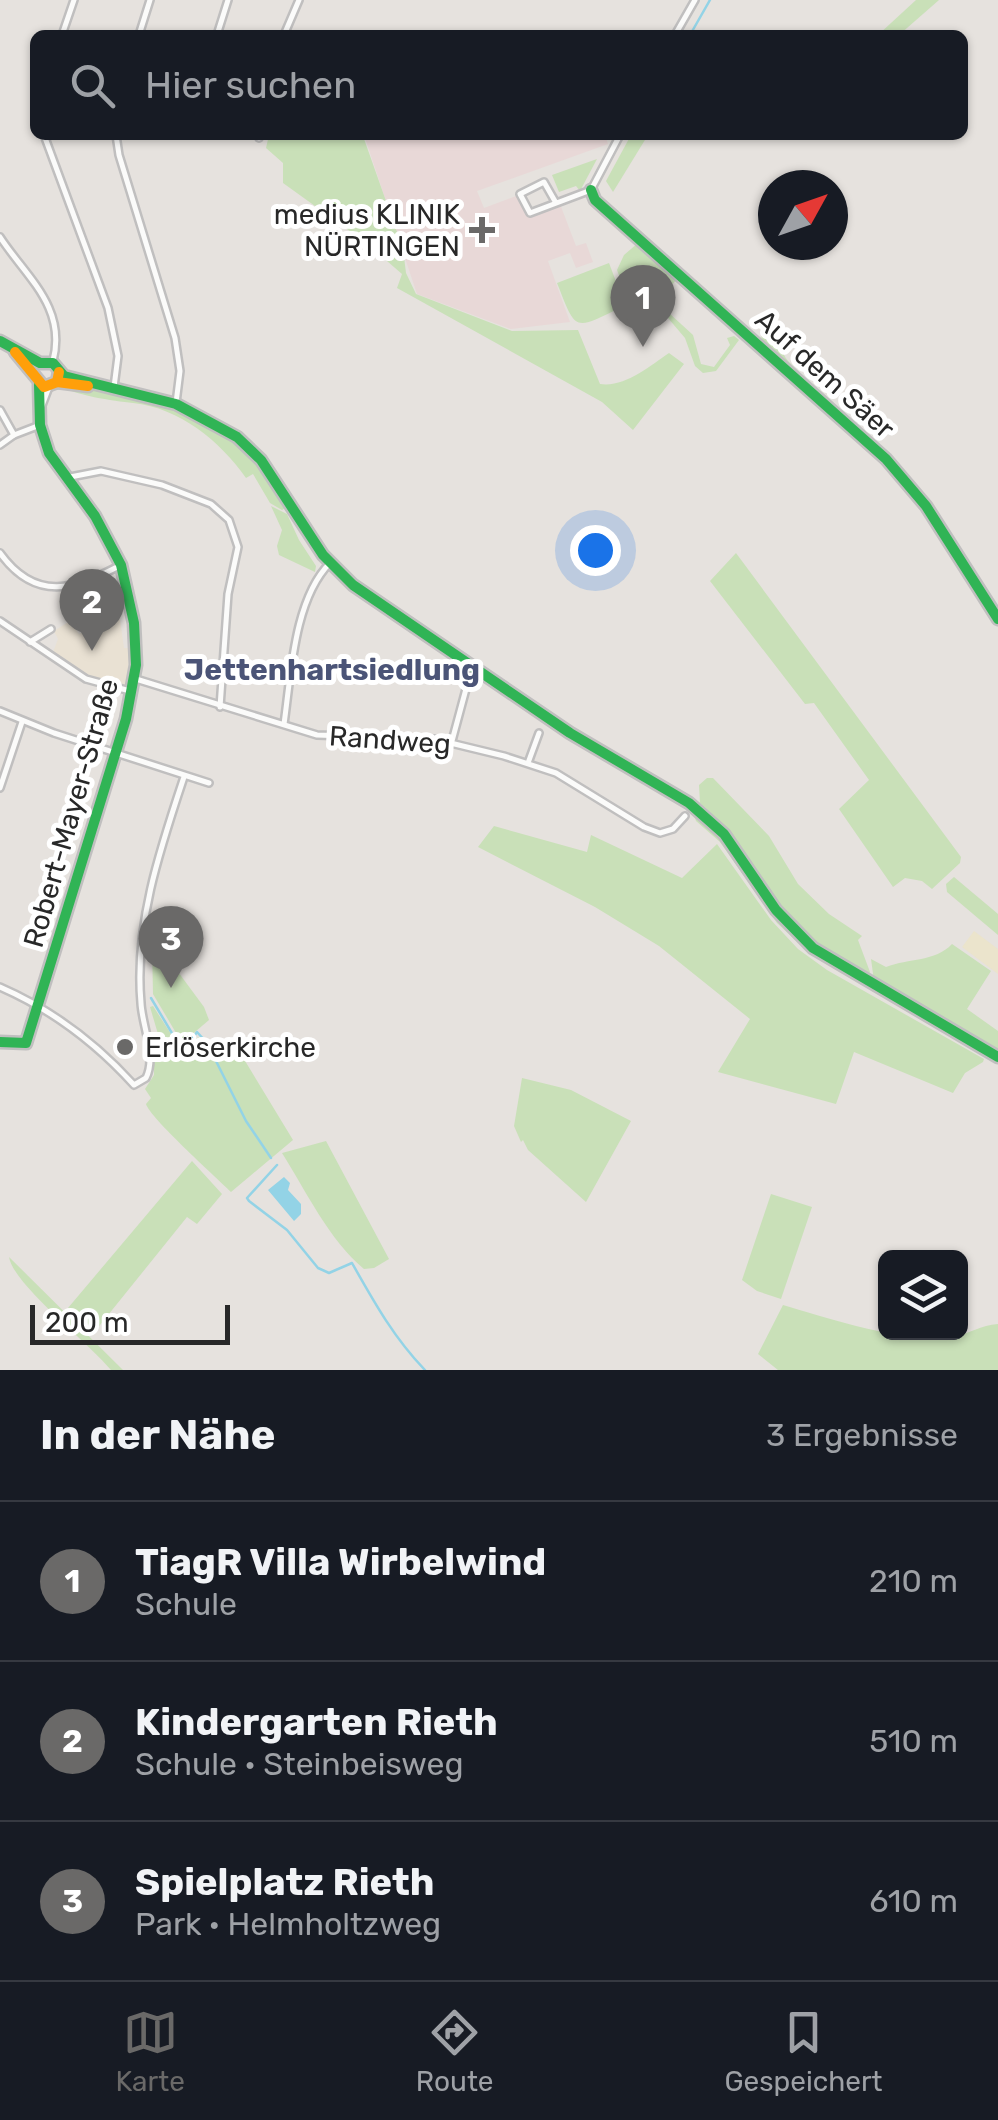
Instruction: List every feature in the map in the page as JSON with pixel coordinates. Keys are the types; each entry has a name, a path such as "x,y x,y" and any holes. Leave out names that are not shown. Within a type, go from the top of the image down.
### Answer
{"street":[{"path":"64,30 74,0"},
{"path":"141,30 150,0"},
{"path":"219,30 228,0"},
{"path":"286,30 298,0"},
{"path":"678,30 695,0"},
{"path":"46,140 108,308 118,356 114,387"},
{"path":"117,140 175,338 180,371 176,404"},
{"path":"556,203 544,182 520,194 530,213 592,190 617,140"},
{"name":"Auf dem Säer","path":"592,190 595,200 886,460 926,506 998,618"},
{"path":"0,237 32,276 50,310 57,342 47,375"},
{"path":"0,340 47,375 176,404 226,430 251,449 330,562 353,585 570,733 657,782 711,820 734,846 776,910 813,948 998,1056"},
{"name":"Robert-Mayer-Straße","path":"0,1042 26,1043 134,685 134,623 121,565 95,516 49,453 40,424 47,375"},
{"path":"0,410 14,435"},
{"path":"0,445 40,424"},
{"path":"66,478 101,471 162,485 211,504 229,520 238,547 228,594 220,707"},
{"path":"0,554 29,580 53,588 77,586 121,565"},
{"path":"284,724 300,624 319,576 330,562"},
{"name":"Randweg","path":"0,621 86,679 134,685 317,735 452,742 528,763 582,786 652,831 668,832 686,816"},
{"path":"30,642 50,629"},
{"path":"452,742 466,688"},
{"path":"0,711 22,722 210,783"},
{"path":"0,788 22,722"},
{"path":"528,763 539,733"},
{"path":"0,987 39,1004 76,1030 138,1085 150,1073 140,1004 146,909 184,777"}],"shaded area":[{"name":"medius KLINIK NÜRTINGEN","path":"366,140 607,140 608,144 477,191 484,208 519,195 528,217 560,204 576,246 586,243 593,262 576,268 570,253 548,261 570,322 511,329 417,294"},
{"path":"114,614 120,620 124,648 130,648 127,689 84,675 52,655 58,639 54,631 70,621 79,634"}],"green space":[{"path":"916,0 939,0 905,30 883,30"},
{"path":"268,140 364,140 416,294 512,331 578,330 600,384 627,379 669,353 684,364 633,430 602,402 397,288 402,274 283,183 283,163 266,148"},
{"path":"628,140 645,140 613,192 606,181"},
{"path":"597,159 580,191 576,186 559,192 552,175"},
{"path":"638,243 678,278 670,287 666,284 655,302 660,307 645,317 632,310 617,270 624,255"},
{"path":"609,263 623,300 620,308 593,321 578,322 568,310 557,283"},
{"path":"669,313 693,335 701,364 714,367 730,345 727,338 734,336 739,340 716,371 703,373 695,366 685,338 668,318"},
{"path":"768,329 789,362 859,428 762,342 761,333"},
{"path":"61,386 116,392 183,412 237,441 264,470 287,507 282,510 270,503 253,474 246,478 224,451 183,419 150,406 94,397"},
{"path":"271,506 287,514 316,566 315,572 279,555 277,546 282,530"},
{"path":"736,553 961,857 960,863 932,889 922,881 905,878 893,887 839,809 869,780 814,703 805,704 710,581"},
{"path":"713,778 769,836 798,884 829,914 862,936 858,940 870,972 867,976 807,935 776,903 732,838 700,803 699,785"},
{"path":"693,812 725,840 775,914 809,949 988,1057 810,954 777,923 720,842 696,821"},
{"path":"494,826 587,852 591,835 682,878 717,844 771,920 798,949 827,970 984,1059 983,1062 965,1073 953,1093 854,1052 836,1104 718,1072 750,1019 659,946 595,907 478,847"},
{"path":"954,877 998,914 998,935 947,892 946,884"},
{"path":"156,942 204,1007 209,1020 182,1043 153,994 152,946"},
{"path":"952,944 991,971 967,1009 998,1031 998,1051 874,981 871,959 886,967 930,957"},
{"path":"153,1006 180,1048 199,1037 210,1053 233,1041 293,1140 231,1192 170,1134 146,1104 151,1098 145,1089 154,1075 154,1061 159,1059 158,1034 150,1007"},
{"path":"522,1078 571,1090 631,1121 586,1202 521,1142 514,1126"},
{"path":"326,1141 389,1259 374,1268 364,1269 340,1244 282,1153"},
{"path":"192,1161 222,1194 197,1224 187,1217 96,1330 68,1308"},
{"path":"771,1194 812,1207 781,1299 757,1291 742,1280"},
{"path":"9,1257 123,1370 111,1370 53,1314 24,1282"},
{"path":"783,1305 878,1331 878,1340 968,1340 968,1332 998,1324 998,1370 778,1370 758,1354"}],"sand":[{"path":"974,931 998,949 998,974 962,947"}],"water":[{"path":"284,1177 290,1183 288,1190 301,1204 301,1214 294,1221 268,1190"}],"waterway":[{"path":"693,30 710,0"},
{"path":"151,998 179,1045 197,1032 207,1043 246,1121 271,1158"},
{"path":"277,1165 247,1198 249,1201 287,1230 318,1268 329,1273 352,1263 394,1332 425,1370"}],"traffic: fast":[{"path":"591,190 595,200 886,459 926,506 998,619"},
{"path":"0,341 40,363 53,363 64,376 176,404 237,437 261,460 323,555 353,585 570,733 689,803 724,834 776,910 813,948 998,1057"},
{"path":"0,1042 26,1043 126,719 136,665 134,623 121,565 95,516 49,453 40,425 39,385"}],"traffic: slow":[{"path":"15,352 44,387 57,382 59,372"},
{"path":"57,382 88,386"}],"place":[{"name":"medius KLINIK NÜRTINGEN","path":"482,230"},
{"name":"TiagR Villa Wirbelwind","path":"643,347"},
{"name":"Kindergarten Rieth","path":"92,651"},
{"name":"Spielplatz Rieth","path":"171,988"},
{"name":"Erlöserkirche","path":"125,1047"}],"district":[{"name":"Jettenhartsiedlung","path":"332,670"}]}
